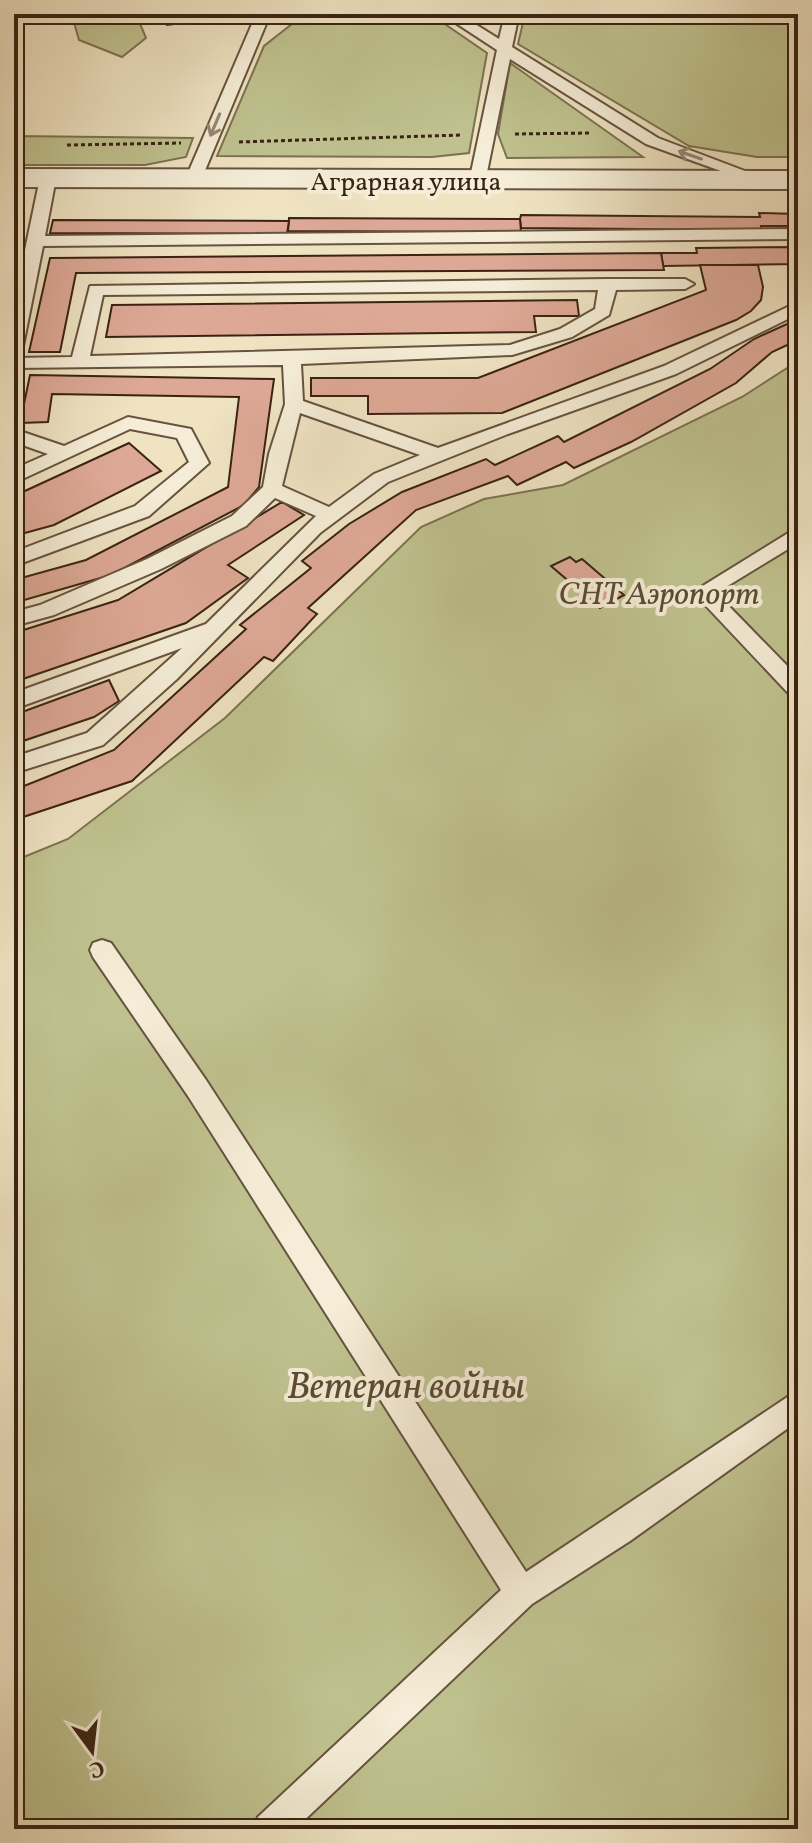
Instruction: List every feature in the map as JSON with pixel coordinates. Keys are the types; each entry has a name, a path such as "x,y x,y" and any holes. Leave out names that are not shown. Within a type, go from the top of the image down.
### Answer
{"street":[{"name":"Аграрная улица","path":"14,178 477,182 798,180"}],"lane":[{"path":"193,180 259,24 260,14"},
{"path":"449,14 652,141 763,181"},
{"path":"477,182 512,14"},
{"path":"14,346 48,178"},
{"path":"35,241 798,234"},
{"path":"14,363 292,359 512,350 566,333 603,311 608,284"},
{"path":"80,362 96,290 685,284"},
{"path":"14,765 95,739 217,627 331,515 381,478 670,370 798,307"},
{"path":"14,619 47,610 239,521 272,489 278,454 294,404 292,359"},
{"path":"294,404 438,455"},
{"path":"14,477 128,423 184,433 199,463 142,511 14,559"},
{"path":"14,435 67,454"},
{"path":"272,489 331,515"},
{"path":"798,534 703,592 798,690"},
{"path":"14,701 217,627"},
{"path":"102,950 206,1101 521,1593"},
{"path":"270,1829 521,1593 619,1530 798,1404"}],"path":[{"path":"59,145 637,132"}],"green space":[{"path":"80,14 136,14 146,38 122,57 79,40 73,19"},
{"path":"366,14 433,16 487,53 469,153 432,157 217,156 264,46 292,24"},
{"path":"525,14 798,14 798,157 757,157 689,146 518,44"},
{"path":"510,63 643,157 507,158 498,134"},
{"path":"14,136 193,138 186,157 145,165 14,165"},
{"name":"Ветеран войны","path":"798,361 798,1829 14,1829 14,861 68,839 225,718 421,527 484,499 563,485 742,397"}],"building":[{"path":"162,14 188,14 191,22 167,25"},
{"path":"759,213 798,214 798,226 761,226 762,230 521,228 520,219 521,215 760,217"},
{"path":"289,218 520,219 521,232 288,231"},
{"path":"53,220 289,221 287,234 50,233"},
{"path":"798,247 798,264 663,266 661,253 697,253 696,248"},
{"path":"661,253 664,270 76,273 60,352 29,352 50,258"},
{"path":"700,265 758,265 763,287 761,300 736,320 502,413 368,414 368,396 311,396 311,378 478,378 706,290"},
{"path":"577,300 579,316 534,316 536,332 106,337 112,305"},
{"path":"798,319 798,340 772,352 736,383 631,442 574,468 566,462 517,485 508,476 416,510 308,608 317,614 273,661 264,657 132,781 14,820 14,790 114,750 246,629 240,625 311,568 302,561 349,524 402,492 486,459 495,465 558,436 564,442 710,369 754,339"},
{"path":"30,375 274,379 259,487 244,505 111,575 14,603 14,580 86,560 228,487 239,397 52,394 48,422 20,423"},
{"path":"129,443 161,471 54,525 14,536 14,496"},
{"path":"282,502 304,515 228,565 248,578 186,623 14,682 14,633 118,600"},
{"path":"570,557 576,562 582,559 624,595 600,608 551,566"},
{"path":"109,680 119,701 94,717 14,744 14,715"}],"park label":[{"name":"СНТ Аэропорт","path":"659,593"}]}
